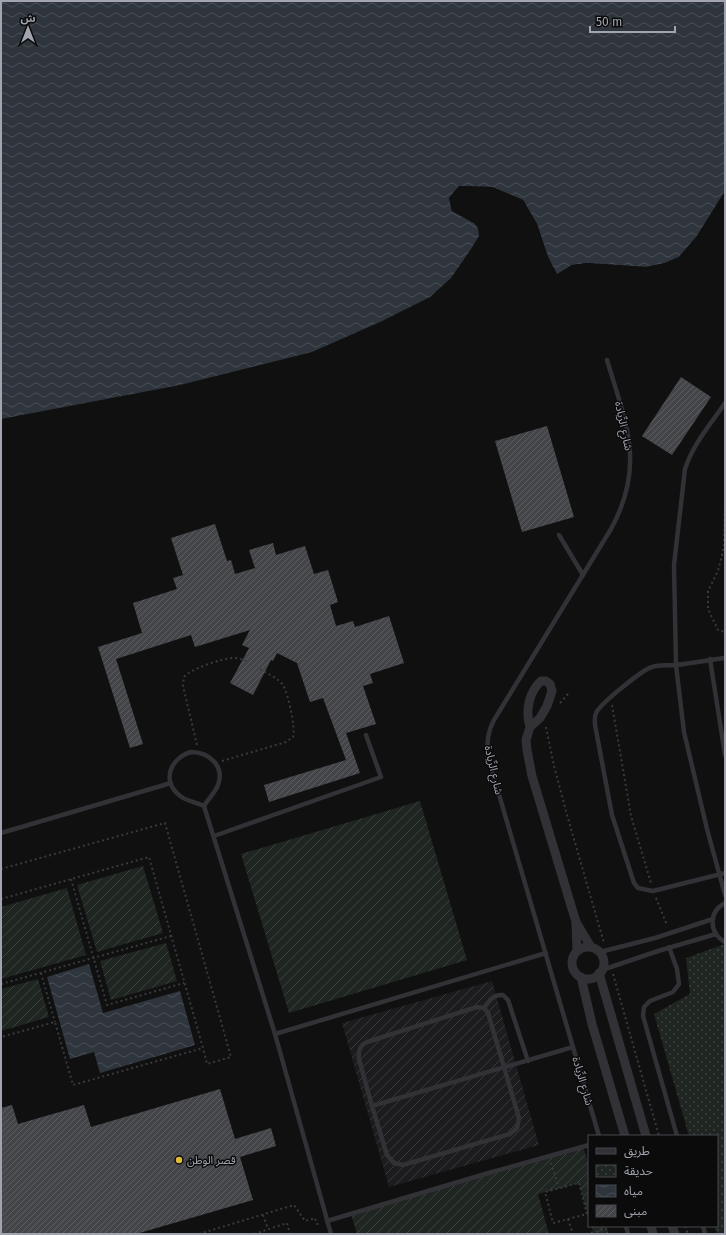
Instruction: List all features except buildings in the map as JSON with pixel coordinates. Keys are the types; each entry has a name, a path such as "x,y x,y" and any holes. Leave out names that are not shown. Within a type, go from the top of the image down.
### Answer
{"street":[{"path":"530,727 526,740 532,776 576,922 591,947"},
{"path":"576,922 576,951 573,955 572,965 577,974 581,977 591,978 604,970"},
{"path":"576,951 586,947 591,947 603,952 604,970 646,1135"},
{"path":"581,977 592,1024 625,1135"}],"lane":[{"name":"شارع الرِّيادة","path":"599,1135 488,757 487,740 488,733 494,720 617,518 626,495 630,471 631,452 628,434 607,360"},
{"path":"725,403 690,454 685,469 674,565 676,665 684,732 725,895"},
{"path":"559,534 583,575"},
{"path":"725,658 676,665 657,666 642,672 600,707 595,714 595,725 612,815 634,883 638,888 653,891 725,873"},
{"path":"710,659 725,755"},
{"path":"214,836 381,778 366,735"},
{"path":"204,806 179,796 170,783 170,770 178,758 183,754 199,752 207,755 215,763 220,775 219,783 204,806 275,1034 331,1234"},
{"path":"1,833 170,783"},
{"path":"725,903 717,908 712,919 713,930 720,940 725,942"},
{"path":"603,952 671,934 712,919"},
{"path":"604,970 716,934"},
{"path":"669,948 677,969 679,984 673,992 650,1001 644,1007 643,1016 677,1135"},
{"path":"275,1034 546,953"},
{"path":"484,1008 491,998 498,995 503,995 508,1000 528,1061"},
{"path":"477,1007 484,1008 488,1013 519,1118 517,1128 510,1134 403,1164 398,1164 390,1160 387,1155 359,1059 358,1053 362,1044 477,1007"},
{"path":"372,1106 573,1047"},
{"path":"328,1221 588,1145"}],"path":[{"path":"725,504 724,547 718,571 708,591 708,609 718,630 725,632"},
{"path":"199,752 183,686 184,677 191,671 227,659 238,658 249,662"},
{"path":"215,763 286,742 293,737 294,730 283,685 260,669"},
{"path":"558,704 568,694"},
{"path":"611,698 631,816 653,891 671,934"},
{"path":"545,724 554,766 603,952"},
{"path":"1,869 165,823 231,1057 207,1064 149,858 1,899"},
{"path":"70,879 107,1005 184,983"},
{"path":"1,984 171,936"},
{"path":"604,970 659,1135"},
{"path":"41,973 73,1085 203,1048"},
{"path":"1,1037 55,1022"},
{"path":"548,1156 559,1188"},
{"path":"579,1183 587,1214 553,1223 545,1192 559,1188 579,1183"},
{"path":"199,1234 294,1205 305,1221 314,1218 317,1224 328,1221"},
{"path":"263,1214 268,1229"},
{"path":"568,1219 573,1234"},
{"path":"254,1234 287,1223 290,1234"},
{"path":"586,1234 607,1229"}],"shaded area":[{"path":"492,981 539,1145 389,1187 342,1023"}],"green space":[{"path":"420,801 467,960 289,1013 241,854"},
{"path":"143,866 163,933 97,952 77,885"},
{"path":"67,888 86,955 1,979 1,907"},
{"path":"166,943 177,981 111,1000 100,961"},
{"path":"725,944 725,1234 717,1234 714,1227 718,1227 718,1135 689,1135 654,1014 690,994 686,958"},
{"path":"38,979 49,1017 1,1031 1,989"},
{"path":"583,1146 588,1163 588,1216 579,1183 538,1194 549,1234 357,1234 351,1214"},
{"path":"591,1227 606,1227 609,1234 594,1234"}],"water":[{"path":"1,1 725,1 725,191 697,236 679,257 665,263 646,267 587,263 572,265 557,275 548,257 537,224 523,200 492,187 459,186 449,198 452,211 474,223 478,228 479,236 451,278 430,297 380,322 312,352 180,385 1,419"},
{"path":"89,964 103,1013 180,991 195,1045 100,1073 94,1052 70,1059 47,977"}],"pier":[{"path":"459,186 492,187 523,200 537,224 548,257 557,274 572,265 587,263 646,267 665,263 679,257 697,236 725,191 725,195 699,238 680,258 666,265 646,269 587,265 573,267 557,277 547,258 535,225 522,202 492,189 460,188 451,199 454,210 476,222 474,223 452,211 449,198"}],"place":[{"name":"قصر الوطن","path":"179,1160"}]}
